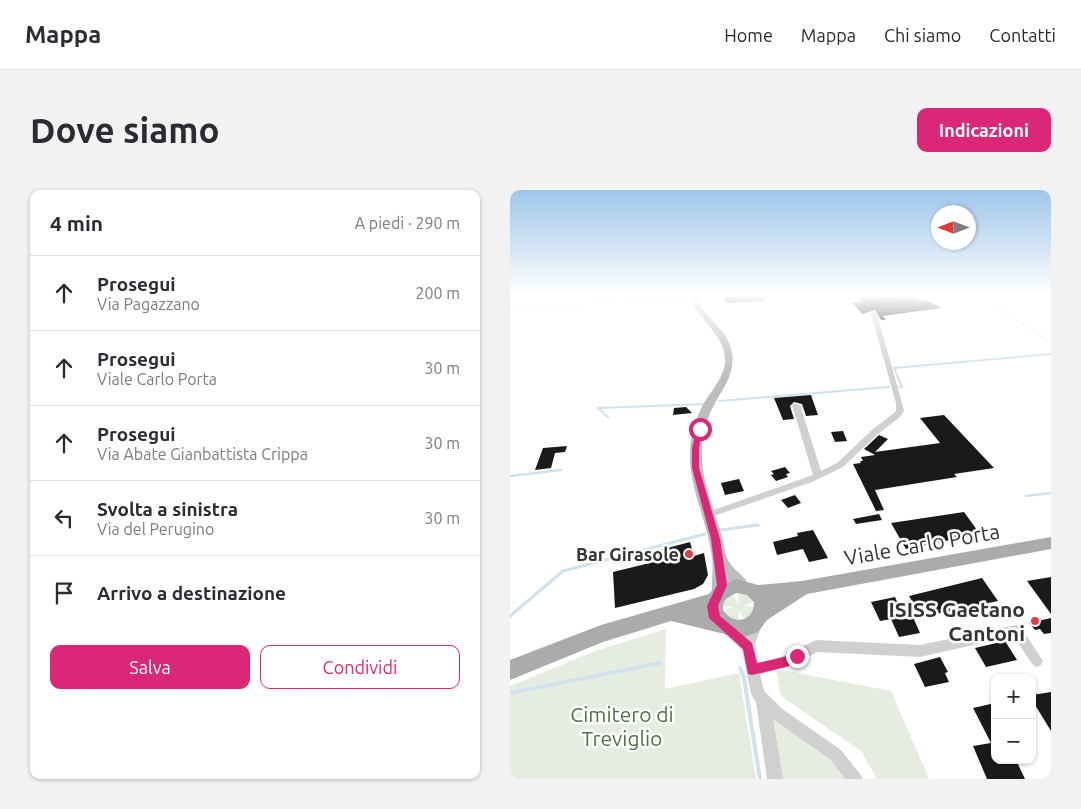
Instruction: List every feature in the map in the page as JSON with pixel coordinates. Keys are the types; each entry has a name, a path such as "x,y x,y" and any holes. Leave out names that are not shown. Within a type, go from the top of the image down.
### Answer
{"main road":[{"name":"Viale Carlo Porta","path":"510,670 601,634 671,614 717,597 730,588 802,588 1051,543"},
{"name":"Viale Carlo Porta","path":"671,614 742,629 802,588"},
{"path":"750,589 763,602 759,617"},
{"path":"717,597 713,612 722,625"}],"street":[{"path":"713,323 719,330 729,361 722,383 707,407 695,448 696,468 720,561 722,585 717,597"},
{"path":"708,515 818,476 840,465 900,411 877,323"},
{"path":"796,405 818,476"},
{"path":"720,561 750,589"},
{"path":"759,617 748,647 758,694 776,713 836,755 855,779"},
{"path":"722,625 748,647"},
{"path":"752,670 786,662 816,646 920,651 1016,630 1037,661"},
{"path":"763,701 775,779"}],"green space":[{"path":"738,592 748,594 754,601 744,606 756,607 745,620 739,611 738,622 722,613 732,607 721,607 723,601 732,594 738,603"},
{"name":"Cimitero di Treviglio","path":"666,629 665,689 739,673 756,779 510,779 510,686 598,650"},
{"path":"777,669 891,691 929,779 877,779 861,751 781,696"},
{"path":"771,717 823,751 851,779 781,779"}],"building":[{"path":"811,395 818,415 806,416 802,404 794,402 790,406 794,419 783,420 774,398"},
{"path":"686,407 692,413 673,415 674,408"},
{"path":"944,415 994,468 954,474 957,477 875,490 884,510 876,511 853,464 861,463 860,461 863,461 861,457 875,455 864,449 879,435 888,439 875,452 940,443 920,418"},
{"path":"843,431 847,441 835,442 831,432"},
{"path":"567,446 565,452 555,453 551,468 535,470 543,448"},
{"path":"785,467 790,473 786,474 788,477 776,481 771,475 774,474 771,471"},
{"path":"739,479 744,491 725,495 721,483"},
{"path":"795,495 801,503 788,508 781,500"},
{"path":"964,512 980,534 906,549 891,523"},
{"path":"879,514 882,520 856,524 853,519"},
{"path":"813,530 828,558 809,562 803,549 777,555 773,542 798,536 797,533"},
{"path":"690,542 694,556 704,553 708,575 703,584 694,589 615,608 613,572 658,561 656,551"},
{"path":"1051,577 1051,614 1027,581"},
{"path":"982,578 998,601 921,617 909,596"},
{"path":"895,597 905,619 913,617 920,633 899,637 891,619 880,621 871,602"},
{"path":"1051,618 1051,633 1044,634 1040,629 1035,630 1029,623"},
{"path":"1005,641 1017,660 986,667 975,648"},
{"path":"940,657 948,672 945,673 949,682 925,687 914,664"},
{"path":"1051,692 1051,731 1036,707 1036,694"},
{"path":"991,704 991,743 973,708"},
{"path":"991,743 991,764 1018,764 1025,779 987,779 973,746"}],"waterway":[{"path":"1022,323 1051,342"},
{"path":"900,387 902,387 894,368 1051,354"},
{"path":"719,401 889,387"},
{"path":"608,417 598,408 705,404"},
{"path":"510,476 561,470"},
{"path":"1026,496 1051,493"},
{"path":"720,530 758,525"},
{"path":"510,616 563,571 705,534"},
{"path":"510,693 660,663"},
{"path":"740,668 744,678 760,779"}],"place":[{"name":"Bar Girasole","path":"689,554"},
{"name":"ISISS Gaetano Cantoni","path":"1035,621"}],"route":[{"path":"700,429 695,448 696,468 720,561 722,585 713,606 715,618 748,647 752,670 786,662 797,656"}]}
